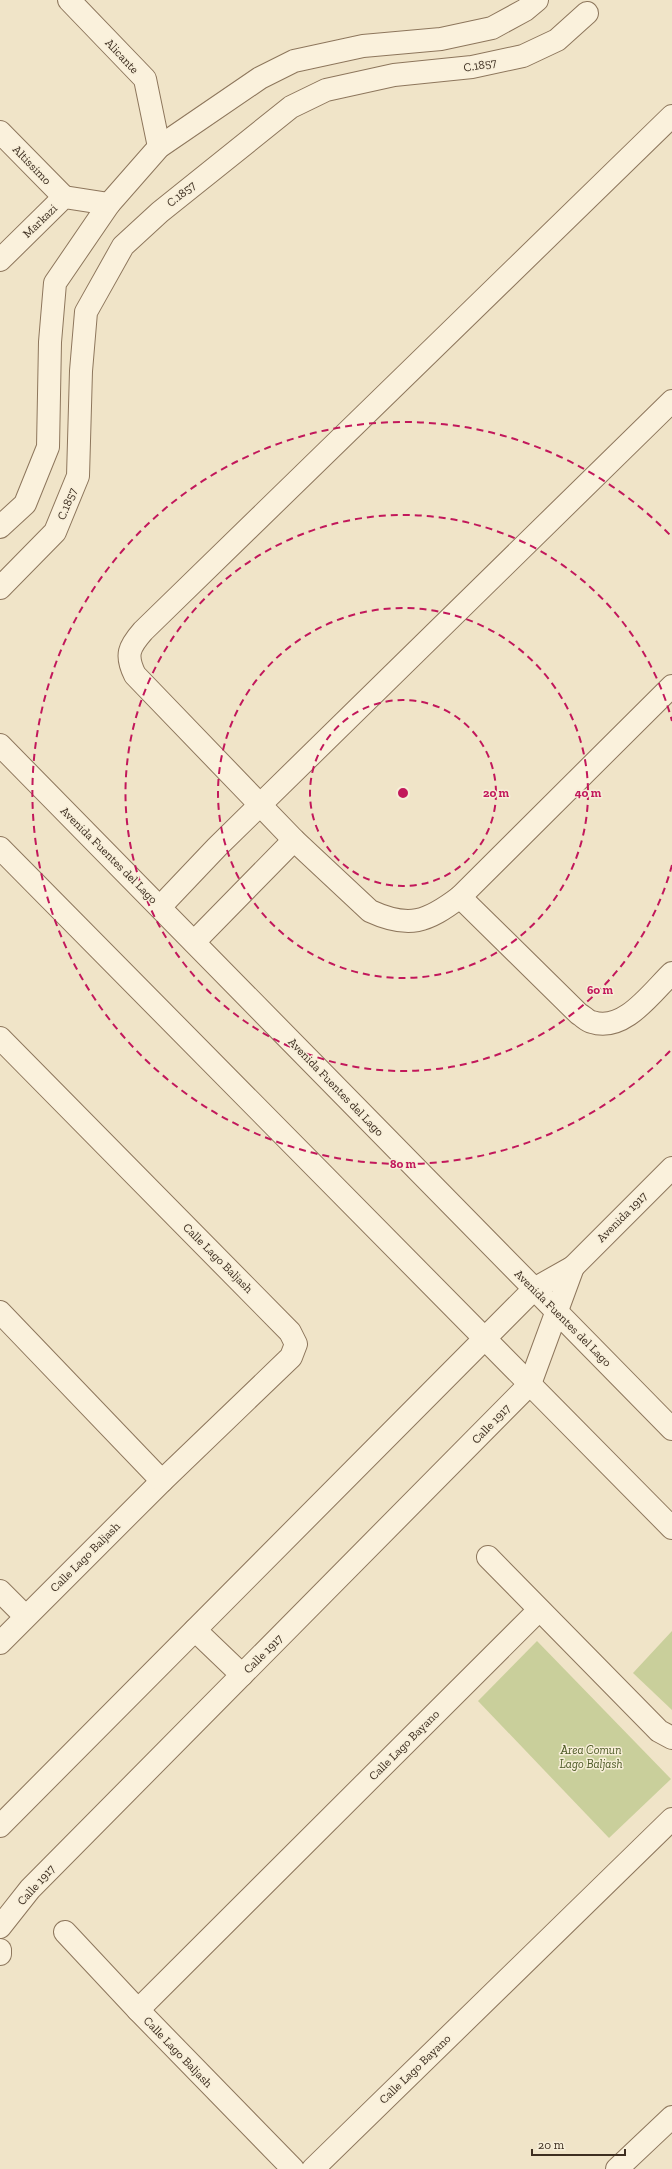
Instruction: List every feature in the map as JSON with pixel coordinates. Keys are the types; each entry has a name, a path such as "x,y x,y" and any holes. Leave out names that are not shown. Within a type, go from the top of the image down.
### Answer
{"street":[{"name":"Alicante","path":"69,0 144,79 159,147"},
{"path":"0,527 25,504 48,447 50,342 55,283 109,204 159,147 260,78 294,61 363,46 440,39 492,28 525,10 537,0"},
{"name":"C.1857","path":"0,588 56,532 78,476 81,371 86,312 123,246 160,212 291,107 326,90 379,78 394,75 472,67 523,56 556,40 587,13"},
{"path":"672,116 135,640 129,652 129,663 135,675 294,840 370,911 390,920 415,922 438,913 460,897 672,686"},
{"name":"Altissimo","path":"0,132 64,198"},
{"name":"Markazi","path":"0,260 64,198 109,204"},
{"path":"160,907 260,806 672,401"},
{"name":"Avenida Fuentes del Lago","path":"0,745 672,1429"},
{"path":"194,942 294,840"},
{"path":"0,848 672,1528"},
{"path":"460,897 579,1014 591,1022 604,1024 618,1021 630,1014 672,972"},
{"name":"Calle Lago Baljash","path":"0,1038 290,1332 296,1344 291,1357 162,1481 25,1616 0,1643"},
{"name":"Avenida 1917","path":"573,1267 672,1168"},
{"path":"530,1384 573,1267"},
{"path":"0,1826 534,1289 573,1267"},
{"path":"0,1312 162,1481"},
{"name":"Calle 1917","path":"0,1927 30,1889 530,1384"},
{"path":"488,1557 659,1731 672,1738"},
{"path":"0,1591 25,1616"},
{"name":"Calle Lago Bayano","path":"138,2010 539,1610"},
{"path":"195,1630 242,1675"},
{"name":"Calle Lago Bayano","path":"313,2169 672,1819"},
{"name":"Calle Lago Baljash","path":"65,1932 138,2010 293,2169"},
{"path":"617,2169 671,2119"}],"green space":[{"path":"672,1631 672,1710 633,1673"},
{"name":"Area Comun Lago Baljash","path":"537,1641 671,1779 609,1838 478,1701"}]}
